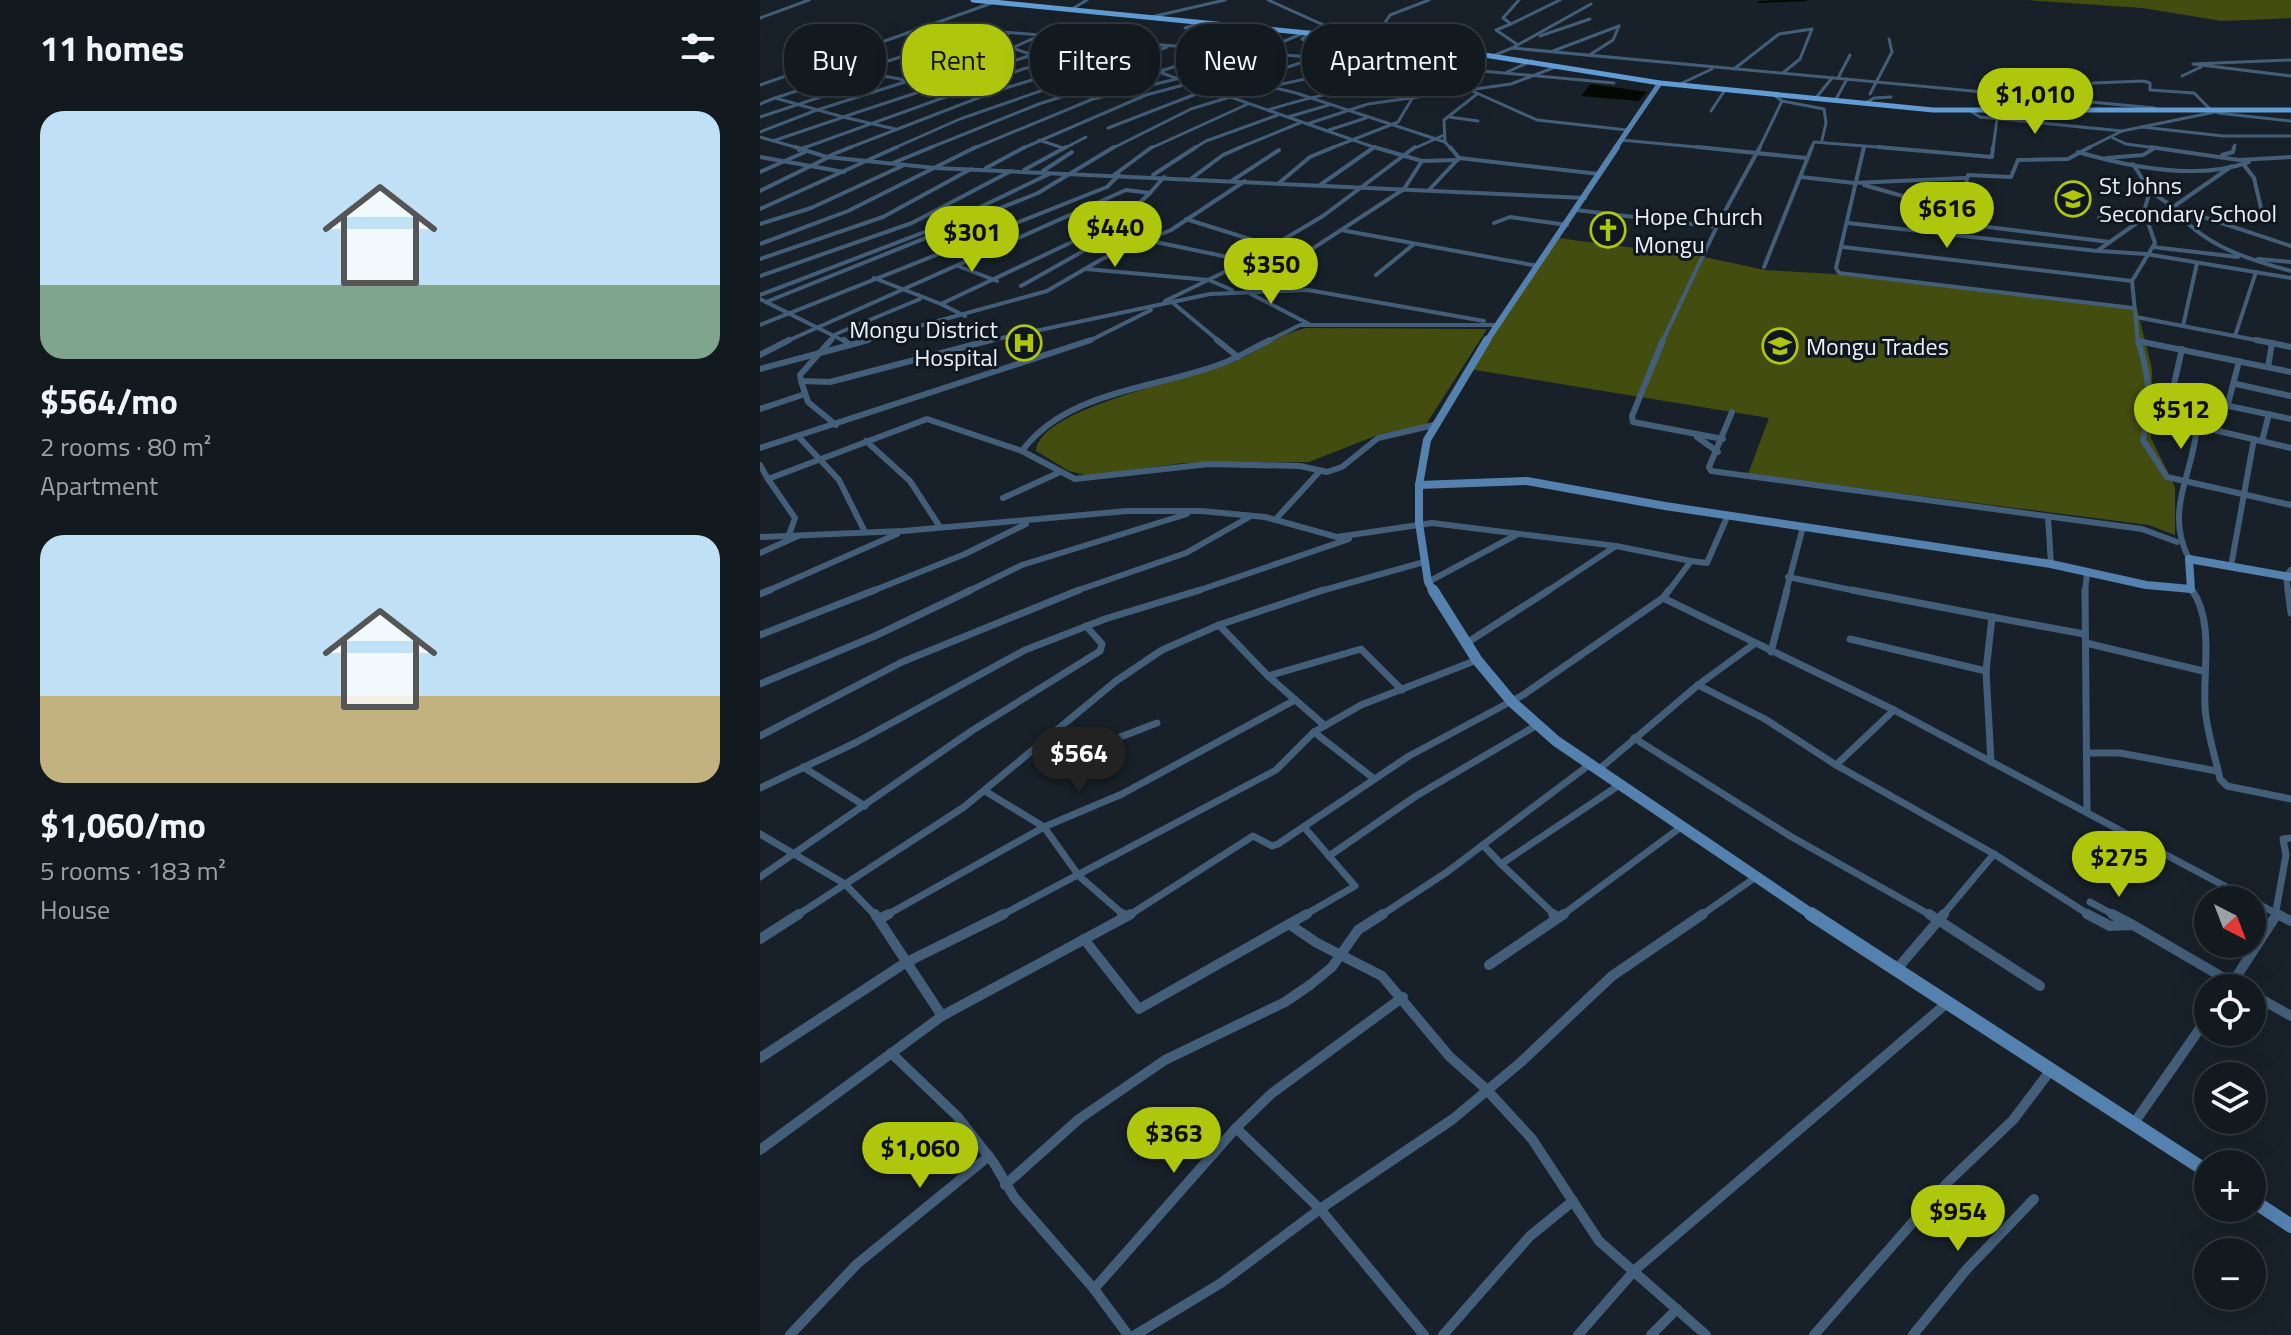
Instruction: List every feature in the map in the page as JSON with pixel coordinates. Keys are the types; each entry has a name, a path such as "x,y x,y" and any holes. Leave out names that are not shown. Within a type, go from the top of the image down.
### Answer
{"main road":[{"path":"973,0 1302,31"},
{"path":"1485,54 1660,83 1972,112 2291,110"},
{"path":"1660,83 1567,225 1494,325 1434,425 1422,455 1419,485 1419,523 1428,582 1465,644 1512,702 1593,768 2194,1163"},
{"path":"1419,485 1527,481 2191,589 2189,559 2289,574"},
{"path":"2266,1209 2291,1226"}],"street":[{"path":"760,18 809,0"},
{"path":"1072,9 1087,0"},
{"path":"1151,17 1225,0"},
{"path":"1268,0 1317,24"},
{"path":"1383,24 1390,15 1429,0"},
{"path":"1511,24 1503,18 1519,0"},
{"path":"1518,45 1511,37 1496,30 1560,0"},
{"path":"886,38 995,2"},
{"path":"1538,37 1591,4"},
{"path":"1573,24 1583,15 1577,10"},
{"path":"1485,58 1590,19"},
{"path":"1198,24 1204,22"},
{"path":"1551,51 1619,26 1613,40 1590,55"},
{"path":"1734,69 1779,34 1812,29 1804,55 1794,67 1782,73"},
{"path":"1870,94 1892,52 1889,39"},
{"path":"1160,46 1176,48"},
{"path":"1160,50 1167,47"},
{"path":"1512,48 2034,94 2173,111"},
{"path":"1815,99 1835,78 1850,55"},
{"path":"2291,60 2193,64 2291,76"},
{"path":"1505,73 1532,61"},
{"path":"1161,71 1176,66"},
{"path":"1485,88 1511,84 1558,66"},
{"path":"2182,76 2203,66"},
{"path":"799,150 1030,67"},
{"path":"1678,85 1714,68"},
{"path":"1161,71 1176,77"},
{"path":"1485,71 1614,83"},
{"path":"760,85 784,76"},
{"path":"760,244 873,202 995,139 1093,100 1176,79"},
{"path":"1835,101 1847,79"},
{"path":"2091,89 2093,80 2144,81 2150,83 2150,90 2194,93 2218,111"},
{"path":"760,191 828,157 1030,82"},
{"path":"2034,94 2037,82"},
{"path":"760,137 817,110 902,84"},
{"path":"2014,85 2034,94"},
{"path":"986,168 1039,140 1176,87"},
{"path":"2060,112 2049,104 2091,89"},
{"path":"2091,89 2102,103"},
{"path":"1711,111 1725,90"},
{"path":"1286,92 1435,138 1445,142 1459,159"},
{"path":"760,104 784,95"},
{"path":"1774,95 1782,101 1824,109 1826,123 1822,140"},
{"path":"760,117 823,96"},
{"path":"773,142 905,96"},
{"path":"760,209 845,172 860,161 959,120 1030,96"},
{"path":"891,164 1065,96"},
{"path":"1108,128 1188,96"},
{"path":"761,300 970,223 1038,193 1068,173 1164,121 1229,96 1401,157 1422,161 1459,159 1599,174"},
{"path":"1266,110 1316,96"},
{"path":"1192,178 1240,146 1346,110 1421,96"},
{"path":"1445,142 1444,120 1475,96"},
{"path":"1482,96 1537,120 1624,135 1806,158"},
{"path":"1279,183 1310,157 1391,126 1401,119 1413,97"},
{"path":"1864,104 1891,97"},
{"path":"775,98 896,130"},
{"path":"1723,439 1639,425 1633,422 1632,416 1652,364 1717,227 1782,101"},
{"path":"760,325 1107,187 1116,175 1155,145 1248,104"},
{"path":"1288,117 1331,105"},
{"path":"1972,112 1974,116 1997,119 2122,131 2218,111 2291,121"},
{"path":"937,114 959,120"},
{"path":"1152,176 1206,141 1281,114"},
{"path":"1449,117 1478,121"},
{"path":"1325,132 1366,118"},
{"path":"1764,267 1814,142 1822,140 1992,157 1997,119"},
{"path":"2267,119 2271,126"},
{"path":"2141,127 2223,136 2291,136"},
{"path":"1854,183 1965,178 1973,174 2011,177 2021,159 2063,160 2122,131"},
{"path":"760,448 1077,347 1247,261 1364,186 1401,157 1444,135"},
{"path":"760,137 828,157 935,168 1585,198"},
{"path":"1022,171 1086,137"},
{"path":"2113,138 2126,144 2204,155 2233,152 2235,145"},
{"path":"1039,140 1072,152 1042,172"},
{"path":"760,156 787,146"},
{"path":"1864,147 1836,268 1843,274 2133,308"},
{"path":"1320,185 1351,160 1373,148"},
{"path":"2098,159 2143,155 2153,149"},
{"path":"1233,180 1279,150"},
{"path":"760,172 805,152"},
{"path":"2078,152 2098,159 2133,164 2202,169 2244,165 2251,160"},
{"path":"2214,154 2251,160 2291,157"},
{"path":"760,156 845,172"},
{"path":"1429,190 1459,159"},
{"path":"1247,293 1404,189 1422,161"},
{"path":"2133,164 2150,191 2198,230 2245,258 2291,271"},
{"path":"760,224 811,208 903,165"},
{"path":"2244,165 2254,178 2264,221"},
{"path":"2173,207 2232,166"},
{"path":"760,259 883,217 973,168"},
{"path":"760,276 912,223 1011,171"},
{"path":"761,300 991,205 1051,173"},
{"path":"1021,286 1094,245 1164,177"},
{"path":"1801,177 1854,183 1920,201 1980,226 2110,242"},
{"path":"1961,220 1965,178"},
{"path":"760,369 965,316 1047,291 1186,219 1245,181"},
{"path":"760,355 815,326 1126,190 1150,193"},
{"path":"2097,251 2142,220 2144,201 2150,191"},
{"path":"2173,207 2291,246"},
{"path":"1576,210 1717,227"},
{"path":"1494,223 1510,217 1567,225"},
{"path":"2099,218 2142,220 2153,232 2153,247 2132,281 2133,308 2138,341 2148,368 2150,415 2143,440 2163,475 2291,505"},
{"path":"1186,219 1272,246"},
{"path":"1848,223 2146,254 2291,278"},
{"path":"1341,230 1538,266"},
{"path":"941,304 997,281 1091,233 1109,232"},
{"path":"1148,240 1247,261"},
{"path":"1376,275 1414,244"},
{"path":"1843,247 2132,281"},
{"path":"2153,247 2291,262"},
{"path":"2183,326 2197,263"},
{"path":"957,265 997,281"},
{"path":"1086,269 1209,280 1236,292"},
{"path":"2235,336 2256,272"},
{"path":"874,278 965,316"},
{"path":"801,381 830,382 1021,332 1236,292 1316,291 1494,325"},
{"path":"1247,293 1309,324"},
{"path":"836,425 813,410 802,395 800,375 836,334 920,299"},
{"path":"761,300 836,334 850,345"},
{"path":"1173,303 1238,357"},
{"path":"2136,317 2291,347"},
{"path":"1022,451 1036,432 1072,409 1238,357 1286,330 1309,324 1494,325"},
{"path":"2138,341 2291,372"},
{"path":"2268,367 2272,343"},
{"path":"2172,393 2182,349"},
{"path":"2228,404 2236,384 2239,361"},
{"path":"2236,384 2291,396"},
{"path":"2147,389 2291,419"},
{"path":"760,409 802,395"},
{"path":"1732,412 1718,452 1709,467 1711,471 1804,480 2142,529 2177,542 2189,559"},
{"path":"2231,566 2241,495 2269,414"},
{"path":"2150,415 2291,448"},
{"path":"768,479 927,419 1022,451 1058,473 1081,479 1178,465 1241,463 1300,466 1319,472 1342,467 1382,436 1434,425"},
{"path":"2177,542 2177,501 2198,448 2197,426"},
{"path":"1695,435 1718,452"},
{"path":"798,436 839,480 865,532"},
{"path":"866,441 906,477 940,527"},
{"path":"760,465 795,518 789,535"},
{"path":"1275,520 1319,472"},
{"path":"1003,498 1058,473"},
{"path":"760,537 903,531 1127,511 1253,515 1321,534 1358,535"},
{"path":"760,684 875,636 1022,565 1146,524 1201,511"},
{"path":"760,736 902,662 1046,601 1186,553 1253,515"},
{"path":"760,788 886,725 975,674 1086,626 1285,565 1358,535 1419,523 1465,525 1616,546 1707,563 1728,515"},
{"path":"2048,517 2051,564"},
{"path":"760,635 965,554 1032,521"},
{"path":"1771,652 1803,527"},
{"path":"760,594 903,531"},
{"path":"1428,582 1518,534"},
{"path":"760,553 802,535"},
{"path":"1465,644 1616,546"},
{"path":"760,1150 942,1016 1126,917 1253,836 1275,846 1373,778 1512,702 1663,598 1691,561"},
{"path":"760,939 985,791 1145,660 1219,625 1354,579 1424,562"},
{"path":"2087,573 2085,639 2090,753 2087,811"},
{"path":"2289,574 2291,613"},
{"path":"1788,577 1879,594 1927,608 1992,617 2203,671"},
{"path":"2191,589 2199,600 2206,642 2208,661 2203,671 2205,708 2214,741 2217,771 2224,785 2291,799"},
{"path":"1663,598 1894,710 2291,921"},
{"path":"1991,762 1986,671 1992,617"},
{"path":"1219,625 1268,676 1324,725"},
{"path":"760,877 973,730 1100,651 1102,644 1086,626"},
{"path":"1850,639 1986,671"},
{"path":"1005,1185 1079,1119 1165,1060 1294,997 1332,967 1358,930 1593,768 1754,644"},
{"path":"1268,676 1361,649 1402,690"},
{"path":"760,1058 905,963 1079,876 1276,770 1324,725 1361,705 1477,660"},
{"path":"1698,685 1765,719 1836,765 1994,854 2060,899 2110,926 2133,925"},
{"path":"881,918 1044,827 1122,794 1295,700"},
{"path":"1836,765 1894,710"},
{"path":"1056,733 1074,746 1087,745 1157,723"},
{"path":"1329,856 1416,796 1537,725"},
{"path":"1314,732 1373,778"},
{"path":"1634,738 1790,836 1938,919 2040,986"},
{"path":"2090,753 2120,753 2217,771"},
{"path":"803,767 865,806"},
{"path":"1501,864 1618,786"},
{"path":"985,791 1044,827 1079,876 1126,917"},
{"path":"1084,939 1139,1009 1355,886 1304,827"},
{"path":"1489,965 1681,827"},
{"path":"760,834 791,857 846,885 881,918 905,963 927,990 942,1016"},
{"path":"2241,974 2277,913 2286,855 2283,839 2291,838"},
{"path":"1483,845 1558,918"},
{"path":"1896,970 1994,854"},
{"path":"1135,1335 1221,1283 1320,1209 1453,1119 1485,1088 1521,1062 1612,976 1756,877"},
{"path":"2090,902 2214,974"},
{"path":"1289,924 1340,955 1371,968 1403,997 1442,1049 1485,1088 1532,1139 1599,1241 1706,1335"},
{"path":"1094,1289 1236,1128 1271,1094 1403,997"},
{"path":"2266,1002 2291,1016"},
{"path":"1578,1335 1635,1270 1947,1003"},
{"path":"2133,1124 2194,1037"},
{"path":"891,1053 957,1116 989,1156 1005,1185 1094,1289 1128,1335"},
{"path":"1814,1335 1948,1182 2013,1120 2050,1071"},
{"path":"1236,1128 1320,1209 1424,1335"},
{"path":"790,1335 857,1264 989,1156"},
{"path":"1913,1335 1966,1270 2034,1199"},
{"path":"1443,1335 1530,1236 1573,1201"},
{"path":"1651,1335 1677,1309"}],"green space":[{"path":"2026,0 2291,0 2291,18 2222,21 2142,8"},
{"path":"1558,238 1704,257 1765,270 1833,274 2137,308 2152,369 2151,438 2175,487 2175,535 2149,525 1748,474 1769,418 1469,369"},
{"path":"1307,328 1487,329 1425,426 1380,434 1309,462 1183,463 1089,476 1069,471 1036,451 1044,435 1063,421 1090,408 1234,362 1279,338"}],"shaded area":[{"path":"1591,84 1647,92 1639,101 1581,96"}],"waterway":[{"path":"1759,2 1806,0"}],"place":[{"name":"St Johns Secondary School","path":"2073,199"},
{"name":"Hope Church Mongu","path":"1608,230"},
{"name":"Mongu District Hospital","path":"1024,343"},
{"name":"Mongu Trades","path":"1780,346"}]}
